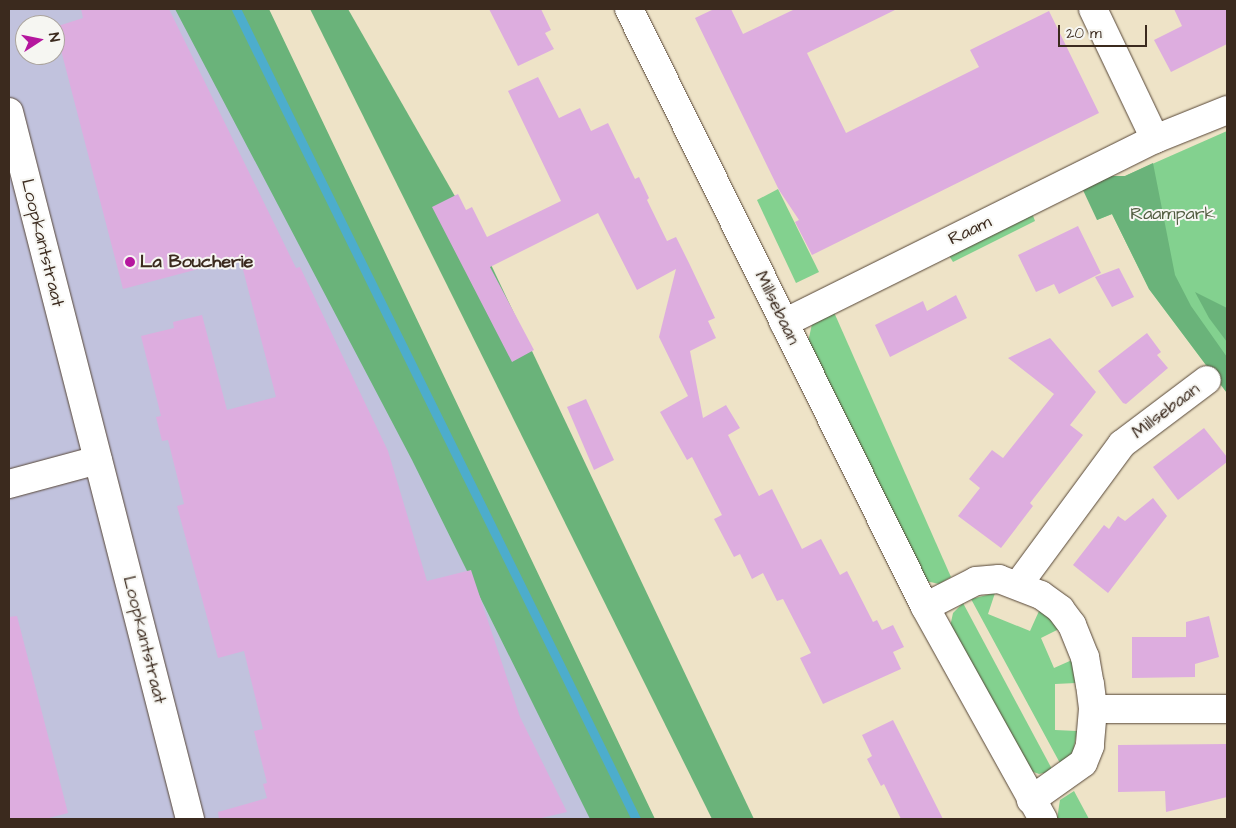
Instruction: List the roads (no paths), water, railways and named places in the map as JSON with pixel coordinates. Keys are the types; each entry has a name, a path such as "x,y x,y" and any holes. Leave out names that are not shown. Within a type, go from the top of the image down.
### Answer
{"street":[{"name":"Millsebaan","path":"629,9 925,607 1037,810 1083,763 1090,746 1093,709 1086,657 1072,626 1060,609 1041,595 1018,585 999,580 976,581 925,607"},
{"path":"1093,9 1155,139"},
{"name":"Raam","path":"784,323 1155,139 1227,110"},
{"name":"Loopkantstraat","path":"9,112 13,144 98,460 190,819"},
{"name":"Millsebaan","path":"1018,585 1122,444 1207,380"},
{"path":"9,484 98,460"},
{"path":"1093,709 1227,709"}],"waterway":[{"path":"236,9 636,819"}],"place":[{"name":"La Boucherie","path":"130,262"}],"park label":[{"name":"Raampark","path":"1173,214"}]}
